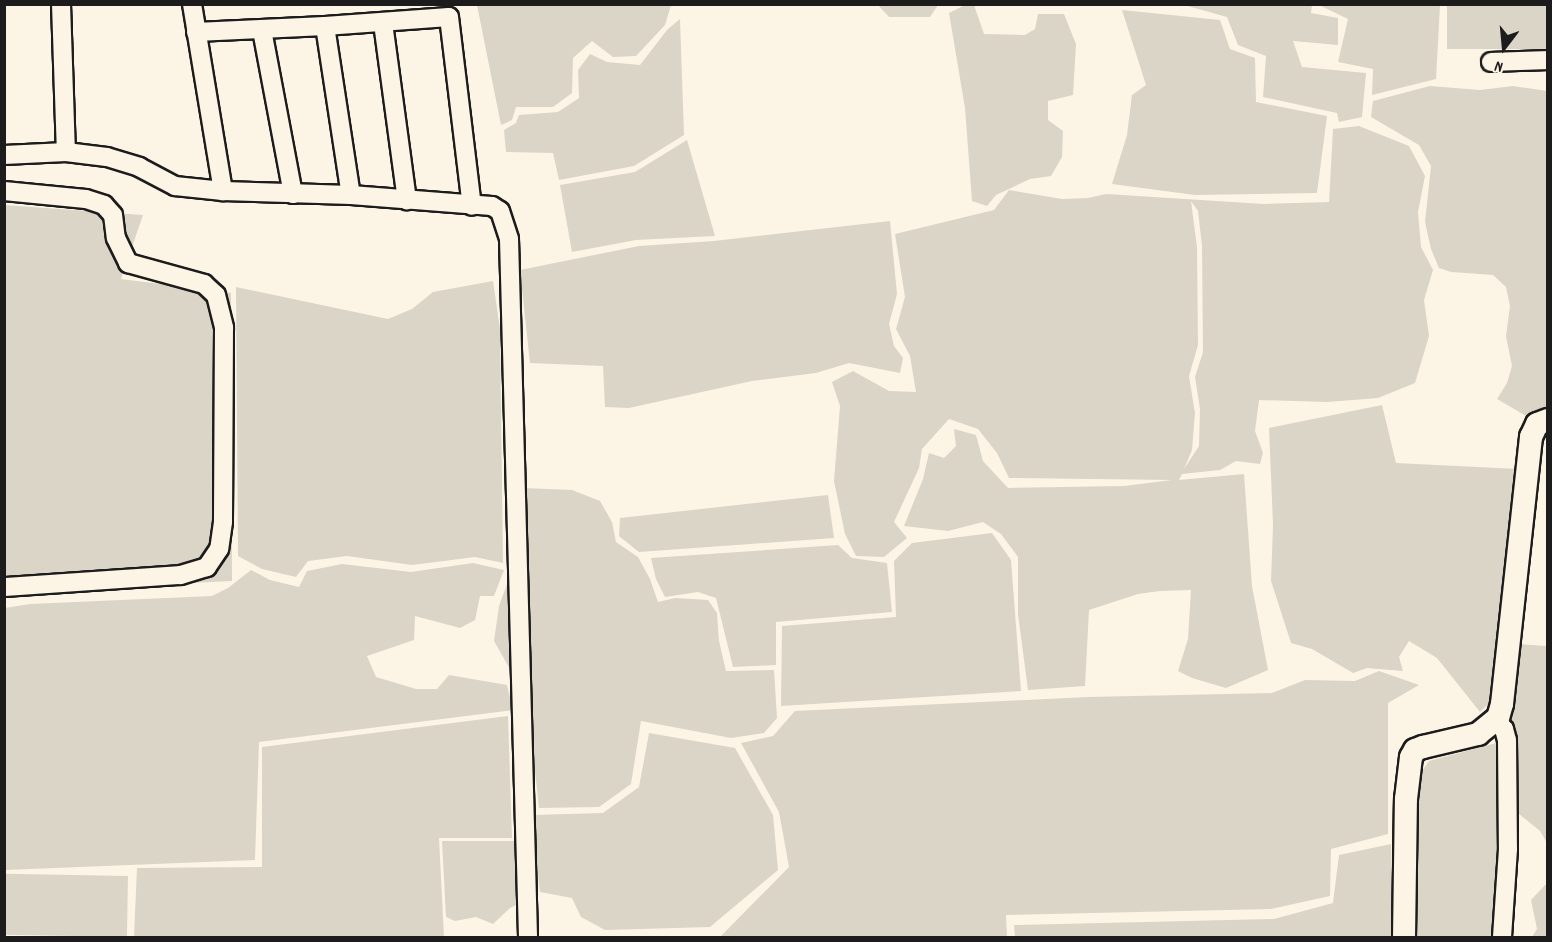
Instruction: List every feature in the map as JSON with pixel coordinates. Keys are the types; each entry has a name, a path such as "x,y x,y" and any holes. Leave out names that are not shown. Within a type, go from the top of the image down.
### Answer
{"street":[{"path":"61,4 66,153"},
{"path":"192,4 223,191"},
{"path":"196,32 383,23 449,17 472,206"},
{"path":"383,23 407,200"},
{"path":"325,26 351,195"},
{"path":"262,30 293,194"},
{"path":"1491,62 1548,60"},
{"path":"4,155 66,153 106,157 140,167 175,186 223,191 351,195 492,206 500,211 509,239 528,938"},
{"path":"4,191 86,199 104,204 113,215 116,238 128,263 197,281 216,295 221,309 224,340 223,522 219,549 207,567 180,575 4,587"},
{"path":"1404,938 1406,799 1411,757 1416,750 1423,747 1478,734 1494,722 1502,704 1531,437 1537,424 1548,420"},
{"path":"1494,722 1504,729 1507,740 1508,849 1502,938"}],"shaded area":[{"path":"477,4 671,5 665,25 636,56 613,57 592,41 573,58 572,93 553,107 516,107 512,120 501,125"},
{"path":"967,4 974,5 984,34 1025,35 1035,29 1038,14 1064,14 1076,44 1073,95 1048,101 1048,120 1063,131 1062,157 1051,176 1030,179 996,195 987,206 972,201 965,108 949,13"},
{"path":"878,5 938,5 930,17 889,17"},
{"path":"1184,5 1312,5 1311,13 1338,18 1338,45 1293,41 1302,67 1366,73 1362,117 1339,122 1337,113 1263,97 1266,56 1238,45 1227,17"},
{"path":"1319,5 1440,5 1436,79 1372,95 1373,69 1338,62 1348,19"},
{"path":"1447,5 1547,5 1547,49 1447,49"},
{"path":"1122,10 1220,20 1230,49 1255,58 1256,102 1327,116 1317,193 1195,195 1112,184 1127,135 1132,95 1146,85"},
{"path":"680,19 684,135 634,166 559,180 553,153 506,152 504,130 516,123 519,115 558,112 579,98 578,70 590,54 607,62 640,65 667,30"},
{"path":"1430,86 1480,90 1513,86 1547,91 1547,411 1526,416 1497,399 1507,383 1512,366 1506,336 1510,306 1506,287 1493,275 1451,272 1439,268 1431,249 1425,222 1431,166 1419,145 1371,117 1373,101"},
{"path":"1359,126 1409,146 1425,176 1418,212 1421,247 1433,270 1424,300 1429,336 1415,383 1378,398 1327,402 1259,400 1255,431 1263,453 1260,464 1236,461 1220,470 1182,474 1179,480 1244,474 1252,586 1268,670 1226,688 1192,678 1178,671 1188,639 1191,590 1160,591 1138,594 1089,610 1085,686 1028,690 1018,614 1018,557 1001,534 983,522 948,531 904,526 923,479 929,453 944,458 956,446 954,429 976,435 983,461 1008,488 1124,486 1172,480 1009,478 997,453 978,429 949,419 922,449 919,468 894,522 907,538 884,557 856,556 845,534 834,481 840,406 832,382 853,371 889,391 916,392 910,356 896,329 905,297 895,234 994,210 1009,190 1062,199 1088,198 1106,194 1264,204 1329,202 1333,129","holes":["1191,201 1198,211 1202,246 1203,352 1195,377 1200,409 1199,446 1184,469 1192,450 1195,413 1189,376 1198,345 1197,247"]},
{"path":"687,140 715,236 636,240 572,252 560,185 635,172"},
{"path":"4,205 143,215 121,279 231,293 232,581 5,592"},
{"path":"890,221 897,294 889,324 894,346 903,358 900,373 849,363 816,373 752,381 629,408 605,407 603,366 530,363 520,270 639,246 714,241"},
{"path":"493,281 500,329 503,563 475,557 412,565 347,556 308,561 296,577 262,569 238,556 236,287 388,319 412,309 433,292"},
{"path":"1382,405 1396,463 1518,469 1494,698 1480,712 1437,658 1409,641 1399,657 1403,671 1367,668 1353,673 1312,649 1291,643 1271,581 1273,524 1269,428"},
{"path":"524,488 572,490 600,501 612,522 616,542 638,557 650,579 658,602 675,598 708,600 717,613 719,641 726,671 774,670 777,718 764,733 731,738 641,721 631,784 599,807 539,808 529,715 516,696 511,671 494,641 499,606 507,584 525,574"},
{"path":"828,495 834,538 639,552 619,536 620,518"},
{"path":"992,533 1011,560 1021,691 781,706 782,626 896,617 894,561 912,543"},
{"path":"838,545 852,558 887,563 892,612 776,622 776,665 733,667 716,598 698,592 665,597 656,579 651,558"},
{"path":"473,563 504,570 494,596 480,596 475,620 460,628 415,616 414,640 367,656 376,677 416,689 437,689 449,675 507,685 513,710 259,742 255,860 5,870 5,608 30,604 212,596 228,588 251,570 270,580 299,587 307,571 342,564 411,572"},
{"path":"1518,644 1547,646 1547,843 1540,831 1519,814 1516,731 1510,716"},
{"path":"1379,671 1419,685 1388,703 1388,834 1331,849 1330,896 1271,909 1006,915 1007,937 721,936 789,867 779,812 741,743 773,736 795,711 1088,697 1272,693 1305,680 1355,681"},
{"path":"508,716 512,838 439,838 444,937 134,937 137,868 262,867 262,747"},
{"path":"649,733 735,748 773,815 778,870 710,927 605,930 581,917 572,898 540,892 532,815 603,813 639,787"},
{"path":"1500,742 1504,937 1413,938 1417,778 1429,761"},
{"path":"442,841 516,841 520,903 510,908 493,924 476,917 455,921 446,917"},
{"path":"1391,844 1394,937 1015,938 1014,925 1274,919 1333,903 1339,855"},
{"path":"5,874 128,876 127,937 4,935"},
{"path":"1547,883 1547,937 1532,937 1537,929 1531,900"}]}
